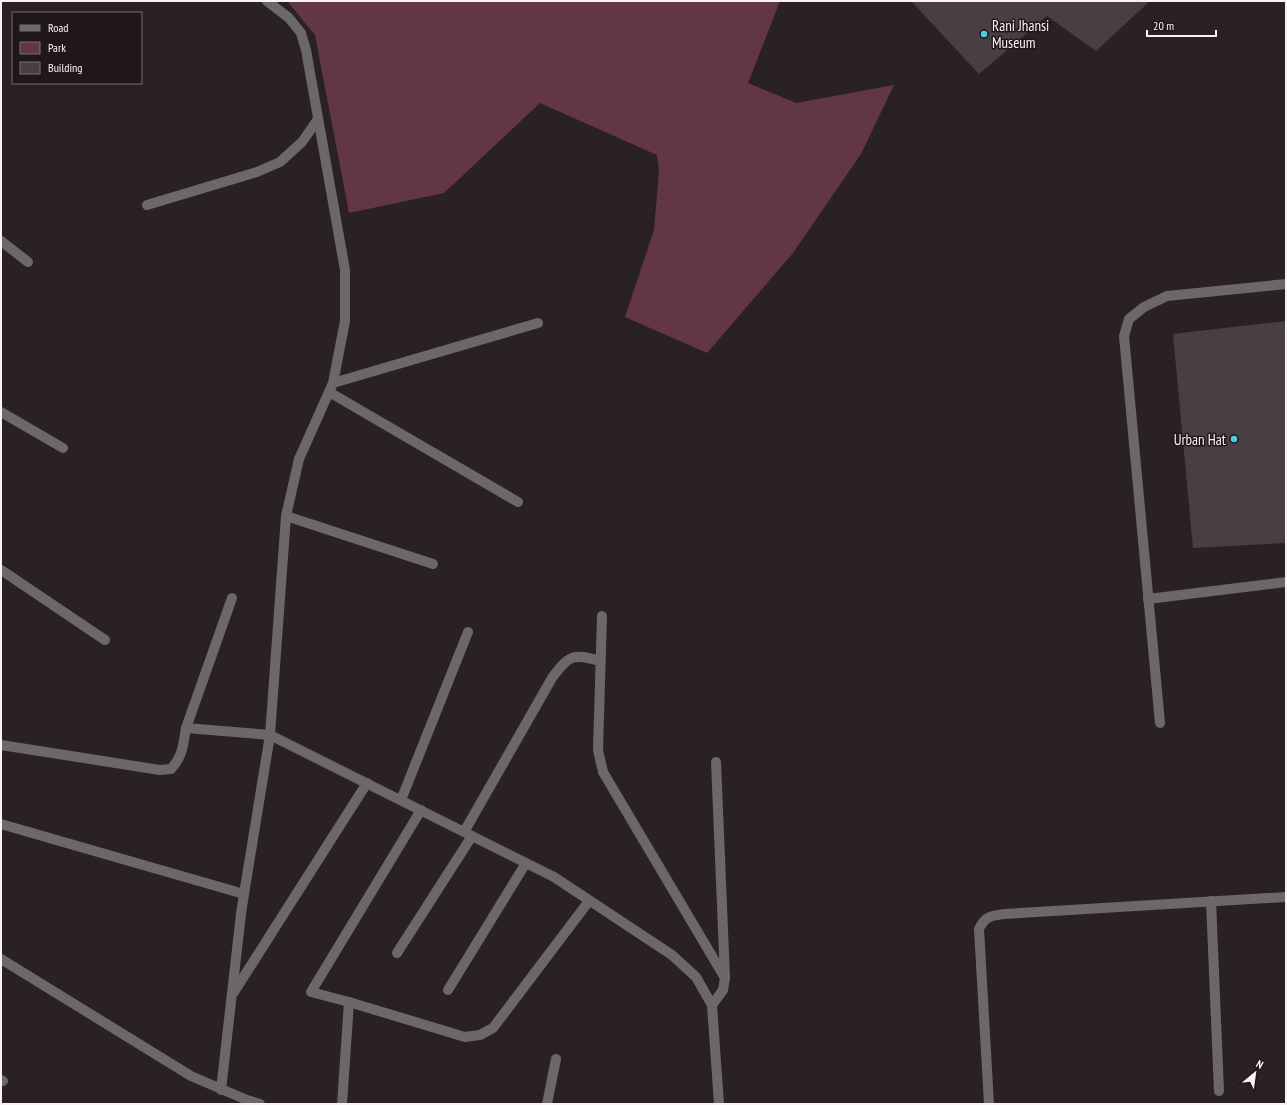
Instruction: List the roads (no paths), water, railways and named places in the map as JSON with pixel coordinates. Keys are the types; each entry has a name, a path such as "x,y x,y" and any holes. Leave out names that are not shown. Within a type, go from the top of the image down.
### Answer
{"street":[{"path":"222,1090 244,894 270,735 286,516 299,459 331,388 345,321 345,270 306,50 301,33 289,18 267,1"},
{"path":"147,205 257,172 280,162 302,142 318,119"},
{"path":"1,241 28,262"},
{"path":"1160,723 1124,336 1129,319 1144,306 1167,296 1286,284"},
{"path":"331,388 538,323"},
{"path":"331,388 518,502"},
{"path":"1,412 63,448"},
{"path":"286,516 433,564"},
{"path":"1,570 106,640"},
{"path":"1148,599 1286,582"},
{"path":"1,745 160,770 171,769 178,761 181,754 186,728 232,598"},
{"path":"602,616 598,750 603,772 724,978"},
{"path":"401,800 468,632"},
{"path":"396,953 468,834 552,678 562,665 572,657 585,656 600,661"},
{"path":"186,728 270,735 554,877 672,955 696,977 712,1005 719,1104"},
{"path":"712,1005 723,990 724,978 716,762"},
{"path":"232,995 367,783"},
{"path":"421,810 310,992 349,1002 465,1037 480,1035 493,1028 590,901"},
{"path":"1,824 244,894"},
{"path":"448,990 526,863"},
{"path":"989,1104 979,929 983,921 990,916 1286,897"},
{"path":"1211,901 1219,1091"},
{"path":"1,959 191,1076 246,1100 260,1104"},
{"path":"342,1104 349,1002"},
{"path":"546,1104 556,1059"}],"place":[{"name":"Rani Jhansi Museum","path":"984,34"},
{"name":"Urban Hat","path":"1234,439"}]}
